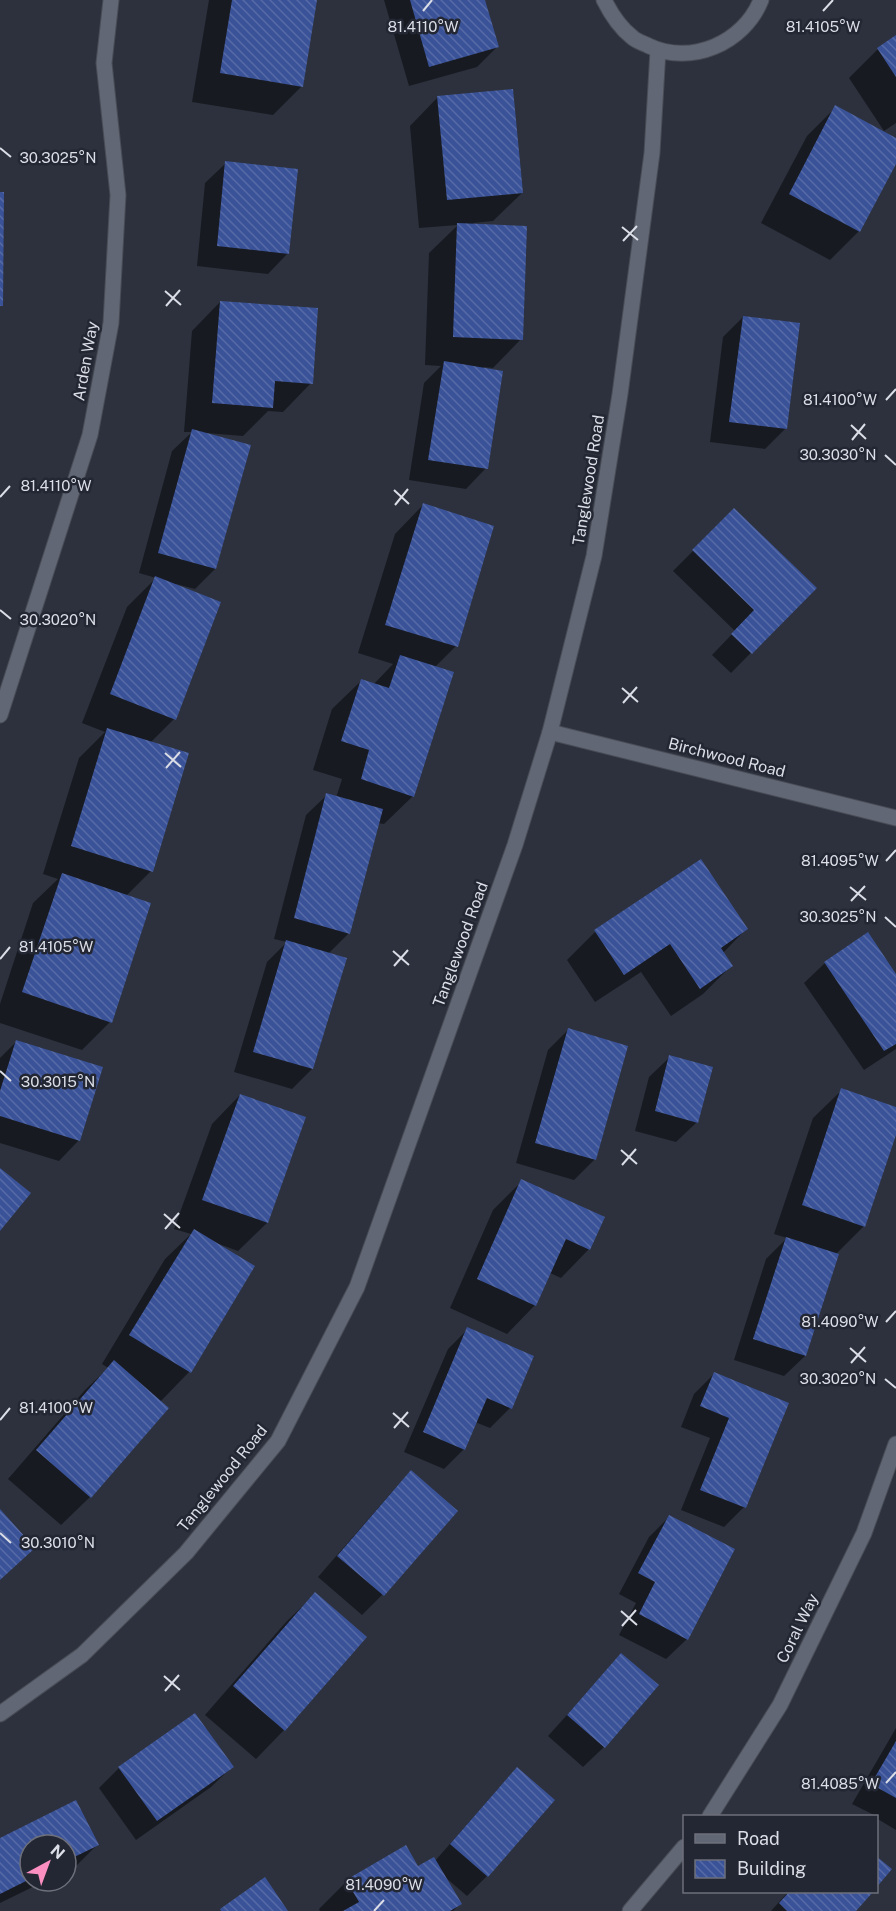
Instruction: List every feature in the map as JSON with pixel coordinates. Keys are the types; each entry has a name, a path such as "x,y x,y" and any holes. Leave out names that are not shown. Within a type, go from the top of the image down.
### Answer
{"street":[{"name":"Arden Way","path":"0,715 90,435 111,323 118,195 104,63 111,0"},
{"path":"604,0 614,19 633,38 658,50 686,54 713,48 737,34 756,14 761,0"},
{"name":"Tanglewood Road","path":"0,1714 82,1655 186,1552 278,1441 357,1287 515,845 550,732 594,556 620,394 652,153 658,50"},
{"name":"Birchwood Road","path":"550,732 896,818"},
{"name":"Coral Way","path":"711,1815 780,1705 864,1533 896,1444"},
{"path":"630,1911 683,1847"}],"building":[{"path":"232,0 317,0 303,87 220,73"},
{"path":"410,0 485,0 499,47 429,67"},
{"path":"896,35 896,77 877,48"},
{"path":"513,89 523,193 447,200 437,96"},
{"path":"835,105 896,138 896,164 860,232 789,194"},
{"path":"225,161 298,169 289,254 217,246"},
{"path":"0,192 4,192 3,306 0,306"},
{"path":"457,223 527,226 523,340 453,337"},
{"path":"220,301 318,308 313,384 275,381 273,408 212,403"},
{"path":"743,316 800,323 787,429 729,422"},
{"path":"444,361 503,371 488,469 428,460"},
{"path":"192,429 251,445 216,569 158,553"},
{"path":"423,503 494,526 458,647 385,625"},
{"path":"734,508 817,588 752,654 731,634 754,610 692,550"},
{"path":"155,576 221,602 176,720 110,694"},
{"path":"400,655 454,672 414,797 361,779 369,750 341,741 361,679 389,688"},
{"path":"107,728 189,753 153,872 71,846"},
{"path":"326,793 383,809 350,934 294,918"},
{"path":"701,859 748,929 721,948 733,966 700,989 670,944 624,975 594,930"},
{"path":"62,873 151,903 112,1023 22,992"},
{"path":"868,932 896,974 896,1044 884,1051 824,962"},
{"path":"286,940 347,958 313,1069 253,1052"},
{"path":"568,1028 628,1046 596,1160 535,1143"},
{"path":"16,1040 103,1067 80,1141 0,1116 0,1091"},
{"path":"669,1055 713,1067 698,1123 655,1111"},
{"path":"841,1088 896,1107 896,1135 865,1227 802,1205"},
{"path":"240,1094 306,1117 268,1223 202,1200"},
{"path":"0,1168 31,1193 0,1231"},
{"path":"521,1179 605,1217 590,1250 566,1239 536,1306 477,1279"},
{"path":"194,1229 255,1266 191,1373 129,1335"},
{"path":"786,1237 839,1254 806,1356 753,1339"},
{"path":"467,1327 534,1356 512,1409 487,1398 465,1450 423,1432"},
{"path":"114,1360 169,1408 91,1498 36,1450"},
{"path":"714,1372 789,1403 746,1508 700,1490 729,1418 700,1406"},
{"path":"411,1470 458,1511 384,1596 337,1556"},
{"path":"0,1509 35,1548 0,1580"},
{"path":"669,1515 735,1549 688,1640 639,1614 655,1582 638,1573"},
{"path":"315,1592 367,1637 285,1731 233,1686"},
{"path":"621,1653 659,1685 605,1748 567,1715"},
{"path":"195,1713 234,1767 157,1821 118,1767"},
{"path":"896,1741 896,1798 871,1784"},
{"path":"517,1767 555,1800 488,1877 450,1844"},
{"path":"76,1800 99,1845 78,1855 78,1833 18,1833 18,1885 0,1894 0,1838"},
{"path":"406,1845 418,1866 434,1857 462,1904 450,1911 343,1911 359,1902 346,1880"},
{"path":"878,1858 892,1869 878,1886"},
{"path":"265,1877 288,1911 221,1911 220,1909"},
{"path":"788,1893 872,1893 856,1911 787,1911 779,1903"}]}
